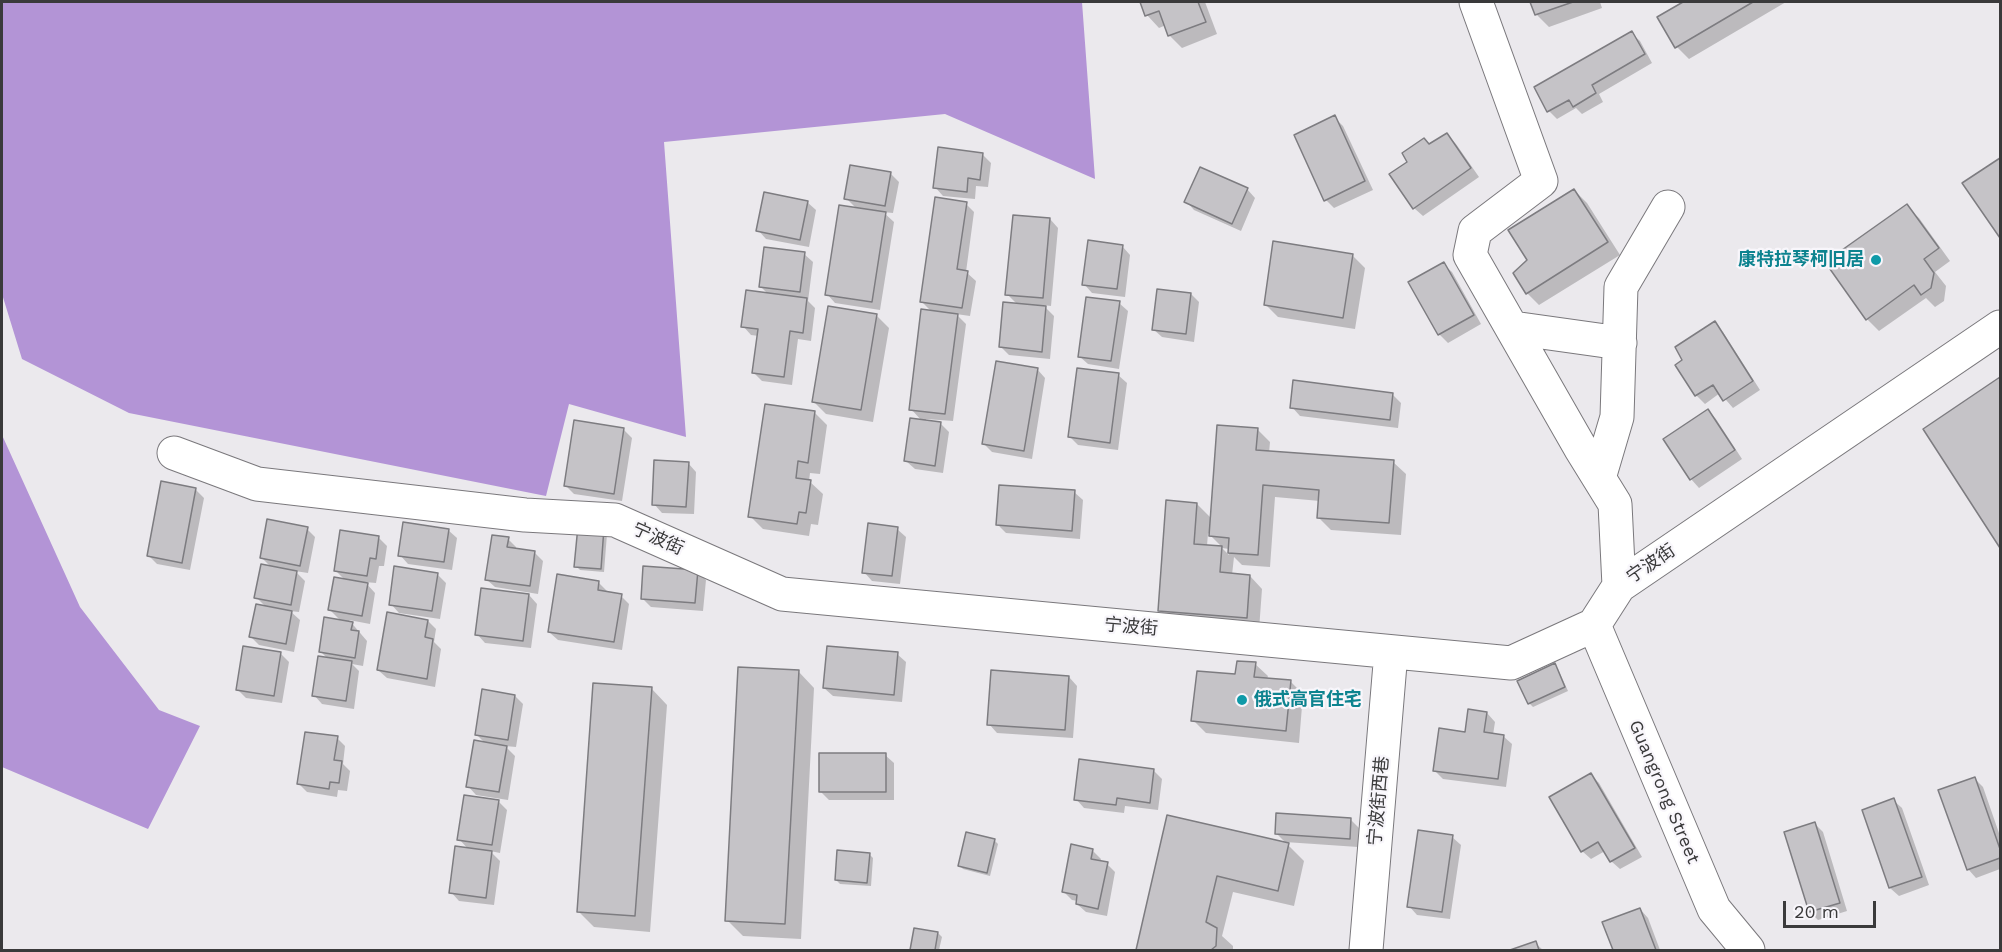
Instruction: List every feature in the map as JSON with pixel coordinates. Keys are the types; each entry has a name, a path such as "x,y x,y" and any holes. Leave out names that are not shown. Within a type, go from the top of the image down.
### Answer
{"street":[{"path":"1476,2 1541,181 1475,231 1470,255 1615,504 1619,586"},
{"path":"1599,478 1617,417 1621,287 1668,207"},
{"name":"宁波街","path":"174,453 257,484 525,516 615,520 782,594 1511,663 1594,625 1619,586 2001,327"},
{"path":"1513,328 1620,343"},
{"name":"Guangrong Street","path":"1594,625 1714,909 1748,951"},
{"name":"宁波街西巷","path":"1366,951 1391,652"}],"shaded area":[{"path":"2,2 1082,2 1095,179 945,114 664,142 686,437 569,404 546,496 129,413 22,359 2,294"},
{"path":"2,435 80,607 159,710 200,726 148,829 2,767"}],"building":[{"path":"1140,2 1198,2 1206,22 1168,36 1159,11 1145,16"},
{"path":"1530,2 1573,2 1535,15"},
{"path":"1683,2 1753,2 1675,48 1657,17"},
{"path":"1632,31 1645,54 1592,85 1596,93 1573,107 1569,100 1547,112 1534,87"},
{"path":"1335,115 1365,181 1324,201 1294,135"},
{"path":"1447,133 1471,168 1413,209 1389,174 1407,162 1402,153 1424,138 1429,144"},
{"path":"938,147 983,153 980,180 968,178 967,192 933,188"},
{"path":"2000,158 2000,238 1962,183"},
{"path":"850,165 891,172 885,206 844,199"},
{"path":"1200,167 1248,188 1232,224 1184,202"},
{"path":"1574,189 1608,242 1526,294 1513,273 1527,260 1508,230"},
{"path":"764,192 808,201 800,240 756,231"},
{"path":"935,197 967,202 957,269 968,271 962,308 920,302"},
{"name":"康特拉琴柯旧居","path":"1907,204 1939,248 1924,259 1934,273 1931,288 1921,295 1914,285 1866,320 1825,262"},
{"path":"839,205 886,212 872,302 825,295"},
{"path":"1013,215 1050,218 1043,298 1005,295"},
{"path":"1088,240 1123,245 1117,289 1082,285"},
{"path":"1273,241 1353,254 1343,318 1264,305"},
{"path":"764,247 805,252 800,292 759,287"},
{"path":"1444,262 1474,315 1438,335 1408,282"},
{"path":"1157,289 1191,293 1186,334 1152,330"},
{"path":"746,290 807,298 803,333 790,331 784,377 752,373 758,329 741,327"},
{"path":"1086,297 1120,301 1111,361 1078,357"},
{"path":"1003,302 1046,306 1042,352 999,347"},
{"path":"828,306 877,314 861,410 812,402"},
{"path":"921,309 958,314 945,414 909,410"},
{"path":"1715,321 1753,381 1723,401 1713,385 1695,396 1675,365 1682,360 1675,347"},
{"path":"996,361 1038,368 1024,451 982,444"},
{"path":"1077,368 1119,373 1110,443 1068,437"},
{"path":"2000,377 2000,548 1923,429"},
{"path":"1293,380 1393,393 1390,420 1290,408"},
{"path":"765,404 815,411 808,463 798,461 796,478 811,480 806,513 799,512 797,524 748,517"},
{"path":"1708,409 1735,450 1690,480 1663,439"},
{"path":"910,418 941,422 935,466 904,461"},
{"path":"574,420 624,428 614,494 564,486"},
{"path":"1217,425 1258,428 1256,450 1394,460 1389,523 1317,518 1319,490 1263,485 1258,555 1228,553 1229,538 1209,536"},
{"path":"654,460 689,462 686,507 652,505"},
{"path":"161,481 196,488 182,563 147,556"},
{"path":"999,485 1075,490 1072,531 996,525"},
{"path":"1166,500 1197,503 1194,544 1222,546 1220,572 1250,575 1247,618 1158,611"},
{"path":"267,519 308,527 300,566 260,558"},
{"path":"403,522 449,529 444,562 398,556"},
{"path":"868,523 898,527 892,576 862,573"},
{"path":"578,526 604,528 601,569 574,567"},
{"path":"340,530 379,536 376,559 370,558 367,576 334,571"},
{"path":"492,535 509,537 507,547 535,551 530,586 485,580"},
{"path":"261,564 297,571 291,605 254,598"},
{"path":"394,566 438,573 432,611 389,605"},
{"path":"643,566 698,570 695,603 641,599"},
{"path":"557,574 599,581 598,590 622,594 614,642 548,632"},
{"path":"334,577 368,583 362,616 328,610"},
{"path":"481,588 529,594 523,641 475,635"},
{"path":"256,604 292,611 286,644 249,637"},
{"path":"387,612 428,620 425,637 433,639 427,679 377,670"},
{"path":"324,617 353,622 351,630 359,631 355,658 319,652"},
{"path":"243,646 281,652 274,696 236,690"},
{"path":"827,646 898,652 894,695 823,688"},
{"path":"318,656 352,661 346,701 312,696"},
{"name":"俄式高官住宅","path":"1237,661 1256,662 1254,677 1291,680 1286,731 1191,721 1197,671 1235,674"},
{"path":"1555,663 1565,687 1528,704 1517,681"},
{"path":"738,667 799,670 785,924 725,921"},
{"path":"991,670 1069,676 1065,730 987,725"},
{"path":"593,683 652,687 635,916 577,912"},
{"path":"482,689 515,695 508,740 475,735"},
{"path":"1468,709 1487,712 1484,732 1504,735 1498,779 1433,771 1439,728 1465,732"},
{"path":"305,732 338,736 334,760 342,761 339,783 330,782 329,789 297,784"},
{"path":"474,740 507,746 499,792 466,787"},
{"path":"819,753 886,753 886,792 819,792"},
{"path":"1079,759 1154,769 1150,803 1117,798 1116,805 1074,800"},
{"path":"1591,773 1635,848 1610,862 1598,842 1581,852 1549,797"},
{"path":"1975,777 2000,849 2000,858 1967,870 1938,790"},
{"path":"464,795 499,800 492,845 457,840"},
{"path":"1894,798 1922,877 1889,888 1862,810"},
{"path":"1276,813 1351,818 1350,839 1275,834"},
{"path":"1167,815 1289,843 1278,891 1217,876 1206,922 1217,928 1216,946 1211,950 1136,950"},
{"path":"1815,822 1840,903 1809,912 1784,832"},
{"path":"1418,830 1453,835 1442,912 1407,907"},
{"path":"966,832 995,839 987,873 958,866"},
{"path":"1071,844 1093,849 1091,859 1108,862 1098,909 1076,904 1077,895 1062,892"},
{"path":"455,846 492,851 486,898 449,893"},
{"path":"837,850 870,853 867,883 835,880"},
{"path":"1640,908 1656,950 1613,950 1602,922"},
{"path":"914,928 938,932 935,950 910,950"},
{"path":"1536,941 1539,950 1510,950"}],"place":[{"name":"康特拉琴柯旧居","path":"1876,260"},
{"name":"俄式高官住宅","path":"1242,700"}]}
